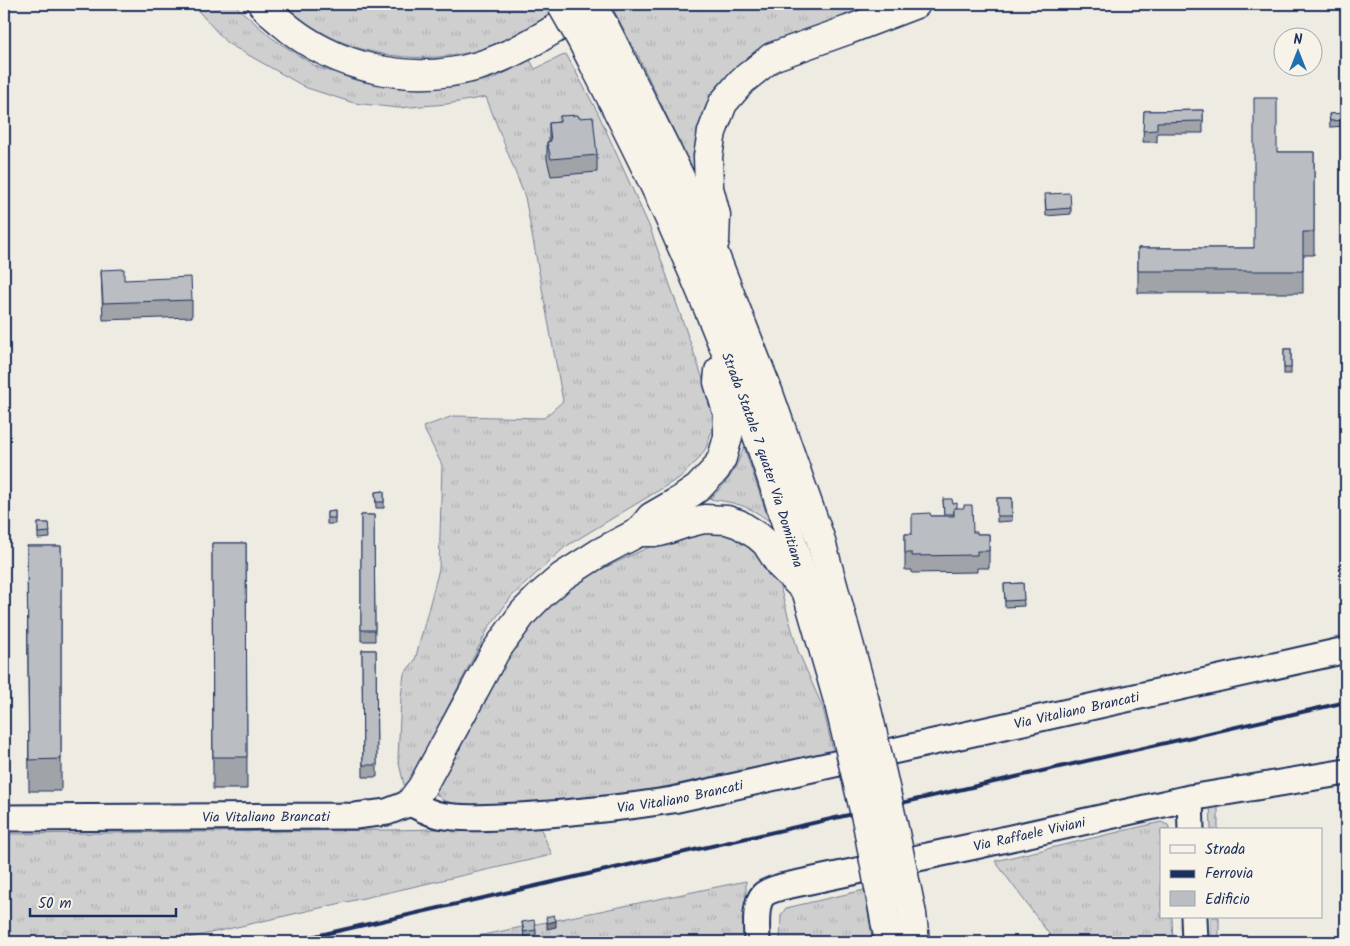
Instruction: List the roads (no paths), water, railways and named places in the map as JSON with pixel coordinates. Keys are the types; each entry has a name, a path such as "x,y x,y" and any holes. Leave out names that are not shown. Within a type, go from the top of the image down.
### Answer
{"highway":[{"path":"262,4 289,29 308,43 328,54 367,68 394,73 419,74 448,72 478,66 510,54 597,11"},
{"name":"Strada Statale 7 quater Via Domitiana","path":"561,4 581,39 657,191 738,383 780,500 807,592 851,701 879,757 912,914 915,942"},
{"path":"714,253 716,214 709,188 708,156 712,132 723,103 742,80 772,57 916,4"},
{"name":"Strada Statale 7 quater Via Domitiana","path":"597,11 679,175 714,253 768,391 820,538 851,701 863,806 887,931"},
{"path":"410,803 422,787 495,652 523,613 563,576 599,553 639,532 652,517 682,500 698,488 716,469 722,458 728,437 728,415 718,382 721,341"},
{"path":"639,532 660,532 704,519 727,520 739,524 766,543 780,565 807,592"}],"street":[{"name":"Via Vitaliano Brancati","path":"4,818 355,816 387,812 410,803 438,814 474,818 633,807 672,800 1346,650"},
{"name":"Via Raffaele Viviani","path":"758,942 757,910 759,901 764,894 781,887 1190,798 1346,772"},
{"path":"1190,798 1191,828"},
{"path":"1194,918 1195,942"}],"railway":[{"path":"289,942 1346,702"}]}
